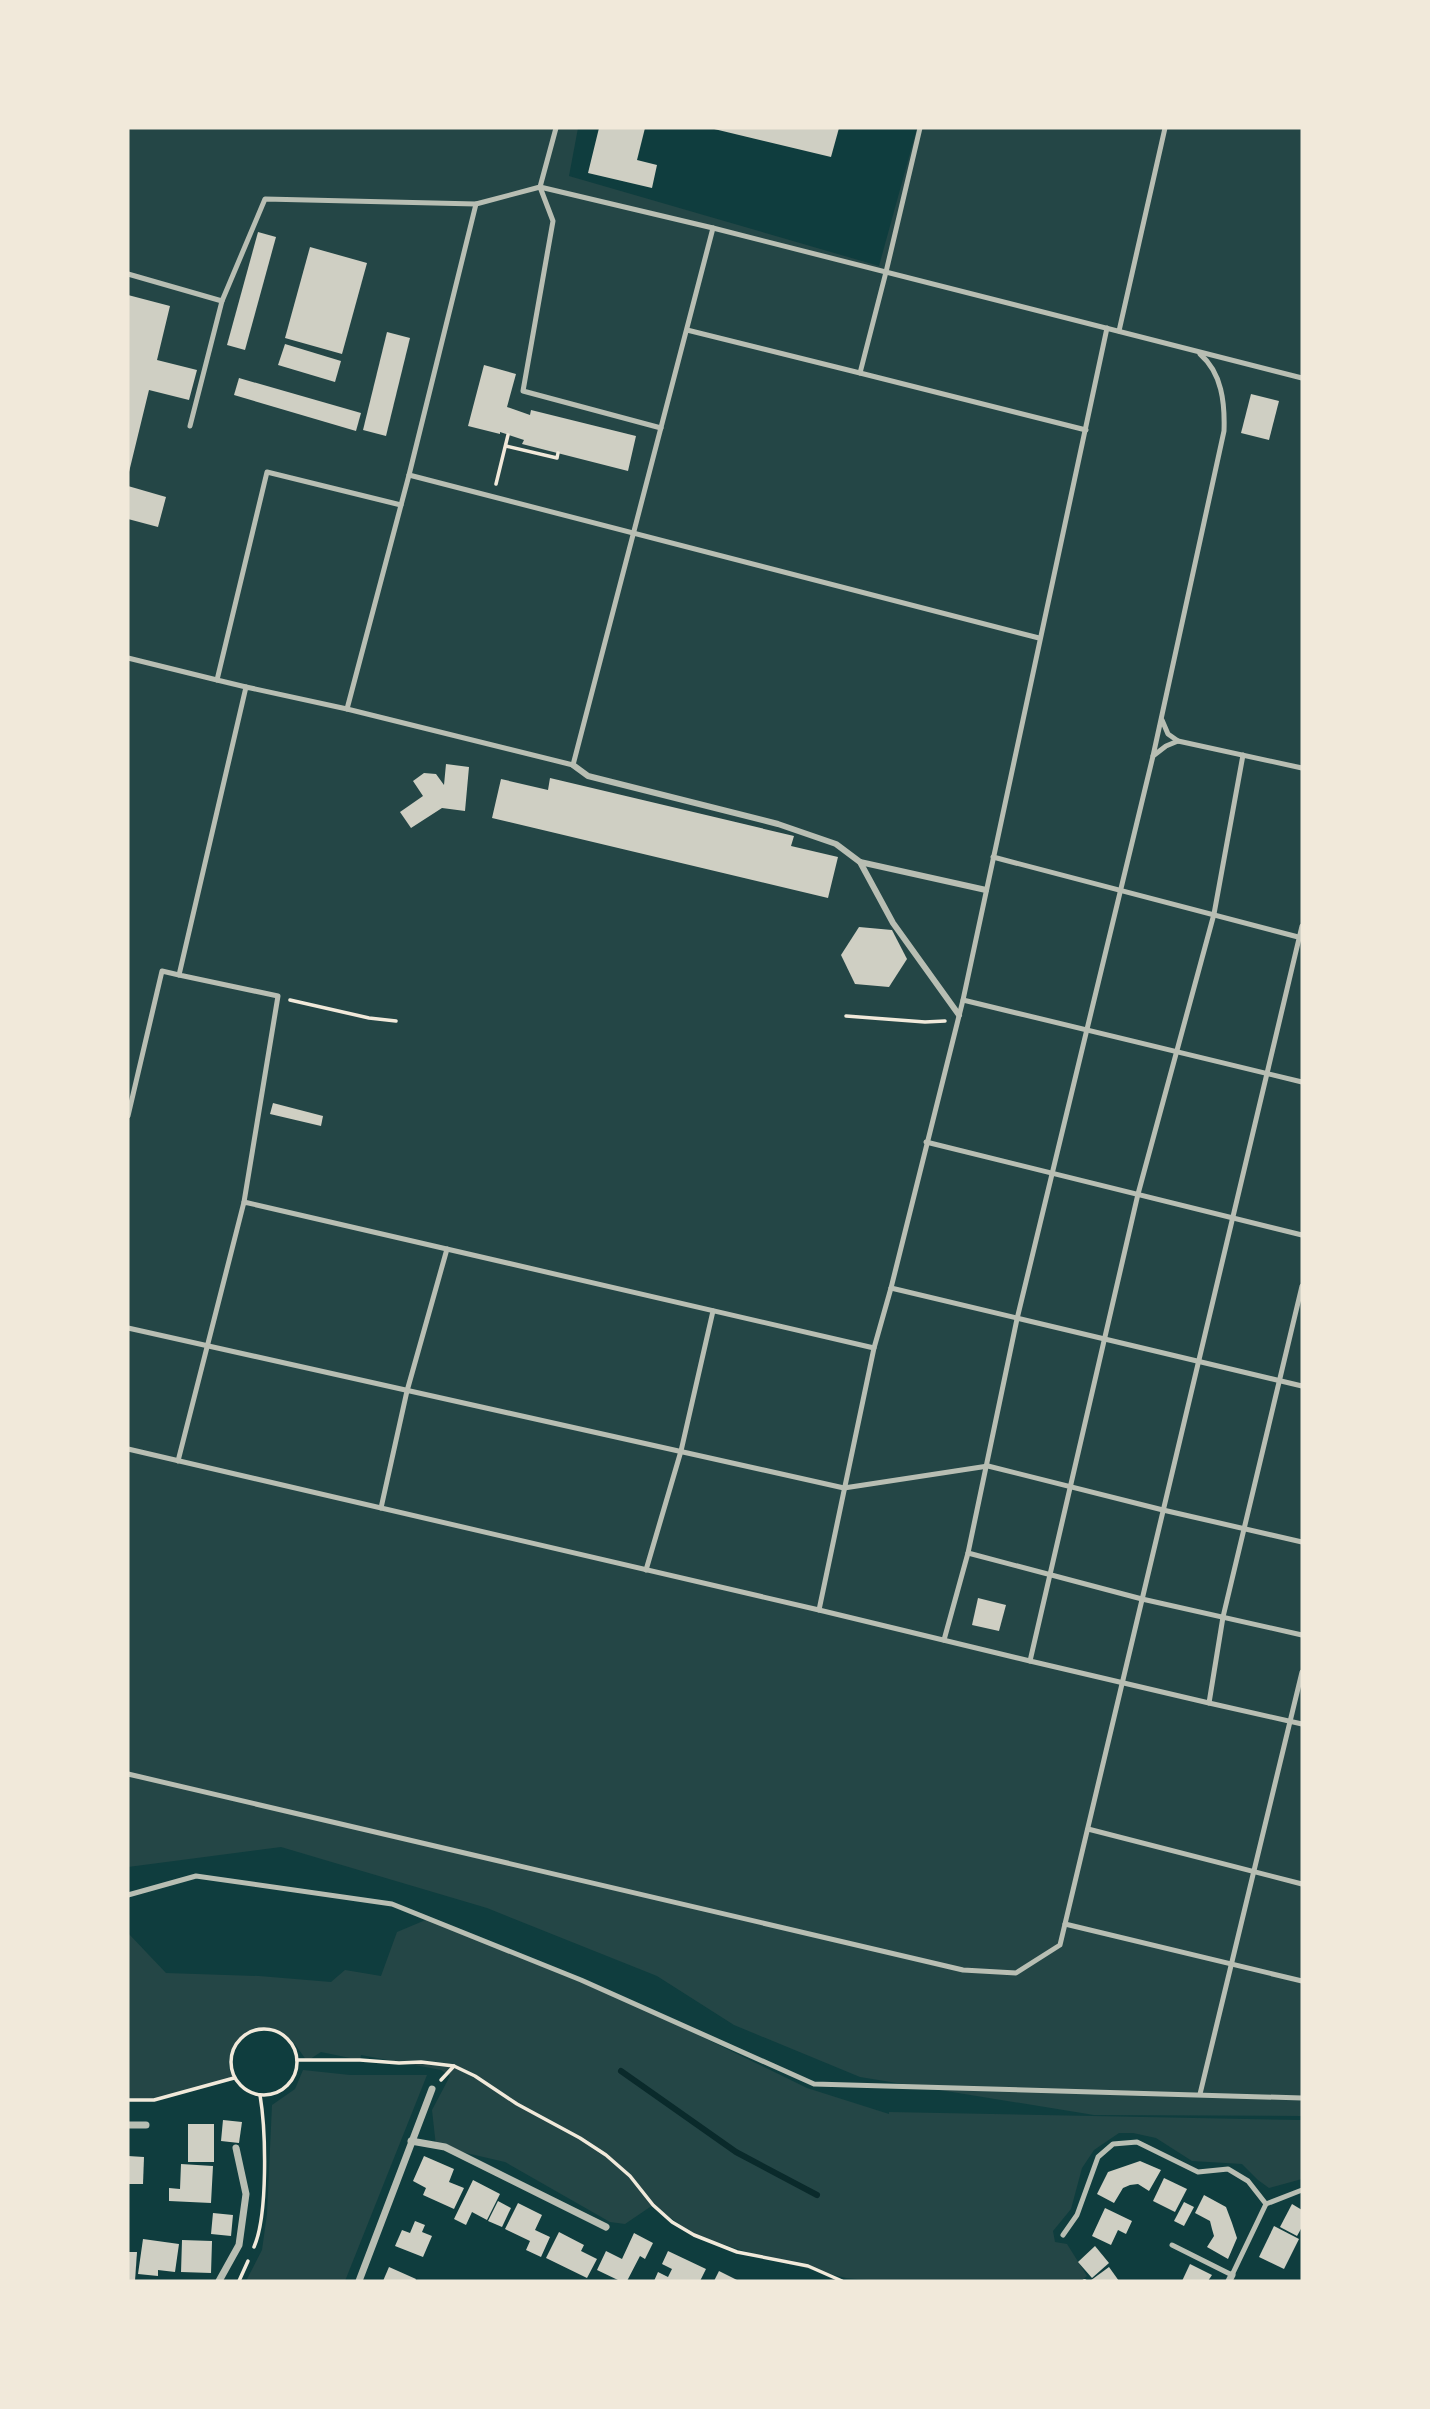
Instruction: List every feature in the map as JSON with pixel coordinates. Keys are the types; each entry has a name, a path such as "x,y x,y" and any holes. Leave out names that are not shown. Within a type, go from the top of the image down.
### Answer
{"street":[{"path":"573,765 588,776 778,824 836,844 860,862 894,923 959,1016"},
{"path":"860,862 986,890"},
{"path":"359,2281 432,2089"},
{"path":"128,2125 146,2124"},
{"path":"411,2141 445,2147 606,2227"},
{"path":"219,2281 239,2245 246,2194 236,2148"}],"lane":[{"path":"556,128 540,187 553,221 523,391 661,428"},
{"path":"860,373 920,128"},
{"path":"1119,331 1165,128"},
{"path":"190,426 222,301 265,199 475,204 540,187 1302,377"},
{"path":"347,709 409,475 475,204"},
{"path":"128,658 573,765 713,228"},
{"path":"128,274 222,301"},
{"path":"818,1610 874,1348 963,1000 1107,328"},
{"path":"687,330 1086,430"},
{"path":"944,1640 968,1553 1017,1319 1153,756 1224,431 1225,406 1219,382 1207,360 1196,351"},
{"path":"216,680 267,472 401,505"},
{"path":"409,475 1039,638"},
{"path":"179,975 246,687"},
{"path":"1162,717 1168,734 1178,741 1302,768"},
{"path":"1153,756 1178,741"},
{"path":"1030,1661 1138,1194 1214,914 1243,755"},
{"path":"993,857 1301,937"},
{"path":"128,1774 963,1970 1016,1973 1060,1945 1302,926"},
{"path":"128,1115 162,971 278,996 244,1202 178,1461"},
{"path":"963,1000 1302,1082"},
{"path":"926,1142 1302,1236"},
{"path":"244,1202 874,1348"},
{"path":"381,1508 407,1391 447,1249"},
{"path":"1209,1703 1223,1617 1302,1286"},
{"path":"891,1289 1302,1386"},
{"path":"646,1570 681,1451 713,1311"},
{"path":"128,1328 844,1488 988,1466 1302,1542"},
{"path":"128,1449 1122,1684 1302,1724"},
{"path":"968,1553 1142,1599 1302,1636"},
{"path":"1200,2094 1302,1672"},
{"path":"1088,1829 1302,1884"},
{"path":"128,1895 196,1876 392,1904 581,1980 814,2084 1302,2098"},
{"path":"1065,1924 1302,1980"},
{"path":"1063,2235 1077,2215 1097,2157 1113,2144 1138,2142 1198,2172 1228,2169 1248,2181 1266,2204"},
{"path":"1171,2245 1230,2278 1266,2204 1302,2190"}],"path":[{"path":"493,497 509,435"},
{"path":"506,446 557,458 558,453"},
{"path":"278,996 369,1018 396,1021"},
{"path":"846,1016 925,1022 944,1021 959,1016"},
{"path":"257,2029 278,2031 294,2046 297,2060 294,2077 288,2085 271,2094 251,2092 234,2078 231,2062 233,2051 246,2034 257,2029"},
{"path":"297,2060 421,2062 454,2066 606,2155 630,2176 653,2205 671,2222 694,2235 737,2252 808,2266 842,2281"},
{"path":"128,2100 154,2100 234,2078"}],"shaded area":[{"path":"128,128 578,128 569,176 879,266 917,128 1302,128 1302,2116 1094,2115 860,2077 734,2025 657,1976 487,1908 281,1847 128,1867"},
{"path":"428,1919 649,2011 807,2088 889,2114 1302,2120 1302,2179 1269,2188 1242,2164 1192,2161 1156,2138 1119,2133 1094,2150 1082,2168 1071,2209 1053,2231 1055,2242 1067,2244 1087,2276 1081,2281 878,2281 846,2278 772,2260 694,2235 653,2205 625,2224 610,2222 505,2162 436,2146 432,2110 450,2076 441,2070 361,2055 360,2060 321,2052 307,2061 285,2034 276,2030 257,2031 240,2041 233,2049 229,2068 234,2078 154,2100 128,2100 128,1933 166,1973 331,1982 345,1970 381,1976 397,1932"},
{"path":"303,2070 350,2075 427,2075 345,2281 246,2281 262,2250 267,2214 272,2105 295,2089"}],"building":[{"path":"599,128 645,128 637,160 657,165 652,188 588,173"},
{"path":"710,128 839,128 831,157"},
{"path":"258,232 276,237 245,350 227,345"},
{"path":"310,247 367,263 342,354 285,338"},
{"path":"128,295 170,306 157,360 197,370 189,400 149,390 129,472"},
{"path":"387,332 410,338 386,436 363,430"},
{"path":"285,344 341,361 335,382 278,365"},
{"path":"484,365 516,374 507,407 530,415 531,410 636,436 628,471 522,444 524,440 500,432 468,426"},
{"path":"239,378 361,413 356,431 234,395"},
{"path":"1251,394 1279,401 1269,440 1241,433"},
{"path":"128,486 166,497 158,527 128,519"},
{"path":"446,764 469,767 465,811 442,808 411,828 400,812 423,796 413,781 424,773 436,774 444,785"},
{"path":"550,778 794,836 791,846 838,857 828,898 492,818 501,779 548,790"},
{"path":"859,927 892,930 907,959 889,987 855,984 841,955"},
{"path":"273,1103 323,1116 321,1126 270,1114"},
{"path":"978,1598 1006,1605 999,1631 972,1625"},
{"path":"223,2120 242,2122 239,2143 221,2141"},
{"path":"188,2124 214,2124 214,2162 188,2162"},
{"path":"128,2156 144,2157 143,2184 128,2184"},
{"path":"424,2156 454,2169 449,2182 464,2188 454,2209 423,2195 426,2188 413,2181"},
{"path":"1140,2161 1161,2170 1149,2191 1138,2184 1130,2185 1123,2188 1114,2203 1097,2194 1108,2172"},
{"path":"181,2164 213,2166 211,2203 169,2201 169,2188 180,2189"},
{"path":"1164,2178 1187,2189 1175,2212 1153,2201"},
{"path":"473,2180 500,2194 487,2220 472,2212 466,2225 454,2219"},
{"path":"1204,2195 1226,2207 1232,2223 1237,2238 1228,2259 1207,2247 1214,2236 1210,2221 1195,2213"},
{"path":"498,2201 511,2208 502,2227 488,2221"},
{"path":"1184,2202 1194,2207 1184,2226 1174,2221"},
{"path":"518,2203 542,2215 535,2230 550,2237 541,2257 526,2250 530,2241 505,2229"},
{"path":"1292,2204 1302,2210 1302,2227 1297,2236 1280,2227"},
{"path":"1105,2208 1132,2221 1126,2234 1118,2230 1111,2245 1092,2236"},
{"path":"213,2213 233,2215 231,2236 211,2234"},
{"path":"415,2221 425,2225 422,2232 432,2236 423,2257 395,2246 402,2230 410,2233"},
{"path":"1274,2226 1299,2239 1284,2269 1259,2257"},
{"path":"559,2232 584,2245 581,2251 597,2259 587,2278 546,2258"},
{"path":"634,2233 653,2243 645,2259 640,2256 627,2281 620,2281 597,2270 606,2251 622,2259"},
{"path":"143,2239 179,2244 175,2272 158,2270 158,2276 138,2274"},
{"path":"182,2240 212,2241 211,2273 181,2272"},
{"path":"1095,2246 1109,2263 1092,2278 1078,2262"},
{"path":"668,2251 706,2269 700,2281 654,2281 658,2272 668,2277 672,2269 662,2264"},
{"path":"128,2252 137,2252 135,2281 128,2281"},
{"path":"1190,2264 1212,2275 1208,2281 1182,2281"},
{"path":"389,2267 416,2279 383,2281"},
{"path":"1109,2267 1119,2281 1090,2281 1094,2278"},
{"path":"719,2271 739,2281 714,2281"}],"waterway":[{"path":"621,2071 736,2152 817,2195"}]}
